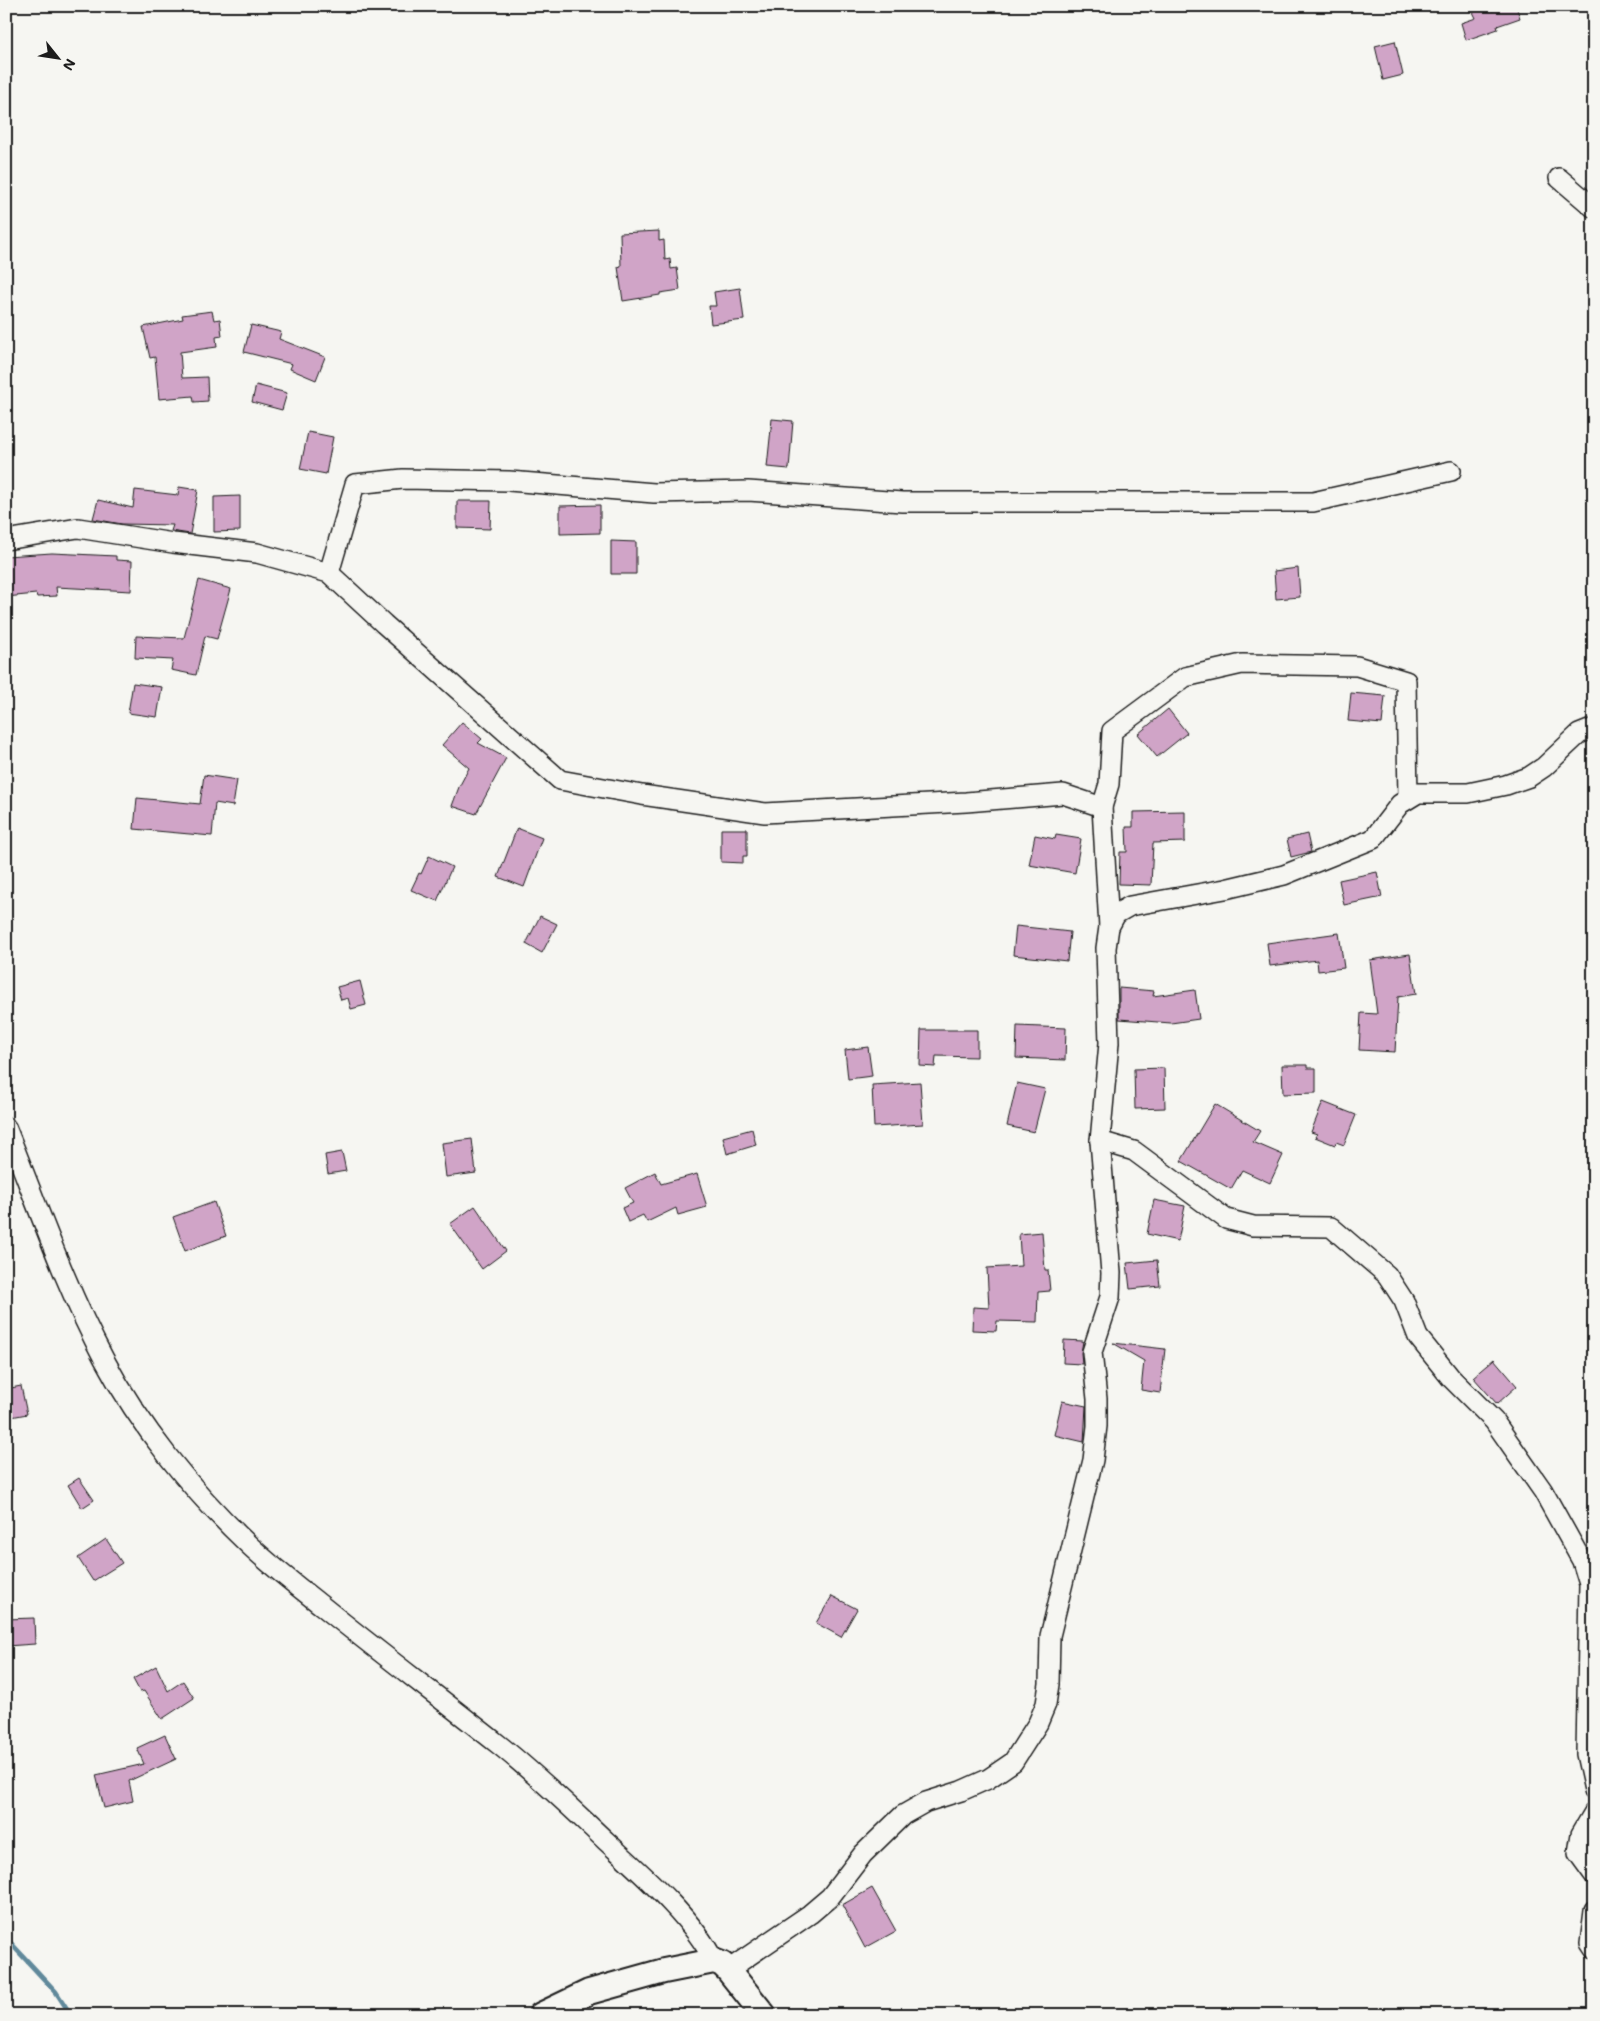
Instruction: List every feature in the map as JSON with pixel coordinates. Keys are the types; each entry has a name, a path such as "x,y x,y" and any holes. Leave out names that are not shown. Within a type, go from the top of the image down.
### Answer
{"street":[{"path":"1559,178 1594,208"},
{"path":"329,573 355,484 394,480 509,482 654,493 748,491 902,502 1313,502 1451,471"},
{"path":"6,540 78,528 173,544 257,552 329,573 560,780 642,795 766,813 966,802 1064,794 1102,807"},
{"path":"541,2015 589,1992 664,1971 721,1965 810,1914 830,1897 862,1854 903,1815 926,1802 961,1792 988,1779 1013,1762 1038,1723 1046,1704 1049,1684 1050,1636 1093,1460 1098,1398 1092,1352 1110,1297 1111,1273 1100,1141 1109,1043 1106,948 1109,927 1102,807 1109,784 1112,731 1185,678 1242,664 1357,666 1406,681 1408,798"},
{"path":"1109,927 1116,914 1130,906 1225,889 1284,875 1357,847 1373,839 1400,804 1418,793 1468,793 1506,785 1529,777 1544,767 1579,734 1594,728"},
{"path":"6,1127 66,1276 104,1359 125,1394 168,1457 249,1545 389,1660 500,1746 655,1886 764,2015"},
{"path":"1100,1141 1134,1151 1226,1219 1253,1226 1331,1227 1388,1275 1404,1301 1418,1337 1452,1378 1494,1421 1543,1491 1582,1561 1589,1584 1586,1754 1594,1790"},
{"path":"1594,1812 1581,1834 1578,1853 1594,1875"},
{"path":"1594,1911 1590,1943 1594,1950"}],"building":[{"path":"1489,6 1492,11 1508,6 1516,6 1520,18 1497,26 1498,29 1466,40 1461,23 1476,18 1473,12"},
{"path":"1395,41 1403,75 1383,80 1375,46"},
{"path":"659,231 659,241 664,240 665,260 670,259 671,269 677,268 680,290 623,301 618,267 621,266 620,233"},
{"path":"740,288 744,320 711,324 709,306 716,306 714,292"},
{"path":"212,311 214,320 220,319 222,336 216,337 217,347 180,352 182,378 207,377 208,401 194,402 193,396 159,399 155,357 150,358 143,327 183,319 182,315"},
{"path":"251,325 281,332 279,339 325,357 316,380 290,369 292,364 244,352"},
{"path":"256,385 287,393 282,410 252,402"},
{"path":"772,419 793,421 789,469 767,467"},
{"path":"308,432 333,437 326,474 300,469"},
{"path":"179,487 198,490 190,534 171,531 173,525 122,524 93,519 98,500 133,508 135,490 178,495"},
{"path":"240,496 240,531 214,532 214,497"},
{"path":"457,501 491,501 490,529 457,528"},
{"path":"600,505 600,533 560,534 560,506"},
{"path":"611,541 636,542 636,574 611,574"},
{"path":"52,553 116,556 116,560 132,561 131,591 56,587 57,596 37,597 36,594 6,597 6,556"},
{"path":"1298,568 1300,597 1276,599 1274,571"},
{"path":"199,580 231,589 217,639 205,636 196,675 171,670 173,660 135,658 136,636 184,638"},
{"path":"133,683 162,687 157,717 128,713"},
{"path":"1351,693 1385,696 1382,724 1348,721"},
{"path":"1168,709 1187,733 1157,757 1138,734"},
{"path":"462,722 482,739 478,743 506,758 476,814 452,806 469,768 442,745"},
{"path":"204,775 237,780 233,806 215,803 212,836 134,829 137,798 200,804"},
{"path":"1185,811 1185,842 1153,843 1151,885 1119,884 1120,852 1127,852 1126,827 1133,827 1133,812"},
{"path":"517,828 542,838 524,887 498,877"},
{"path":"721,829 747,829 747,856 743,856 743,863 721,862"},
{"path":"1307,834 1311,852 1291,857 1287,839"},
{"path":"1035,835 1055,839 1056,835 1081,839 1075,873 1029,865"},
{"path":"429,856 452,867 437,901 411,890"},
{"path":"1377,872 1382,897 1344,905 1339,880"},
{"path":"540,916 557,924 542,953 526,944"},
{"path":"1016,926 1070,932 1067,961 1013,955"},
{"path":"1339,933 1344,968 1318,971 1317,960 1270,966 1267,943"},
{"path":"1410,954 1416,994 1398,997 1395,1052 1359,1050 1361,1013 1377,1014 1370,960"},
{"path":"360,981 366,1005 351,1009 348,998 341,1000 337,987"},
{"path":"1119,988 1154,991 1153,996 1195,990 1199,1019 1171,1023 1119,1019"},
{"path":"1017,1026 1066,1028 1065,1060 1016,1058"},
{"path":"921,1030 977,1030 977,1057 936,1056 935,1067 920,1066"},
{"path":"868,1047 872,1076 848,1079 845,1050"},
{"path":"1282,1065 1307,1065 1307,1068 1316,1068 1316,1093 1283,1094"},
{"path":"1164,1068 1165,1108 1135,1109 1134,1069"},
{"path":"920,1082 923,1124 874,1127 872,1085"},
{"path":"1017,1083 1045,1089 1034,1132 1007,1126"},
{"path":"1323,1102 1356,1115 1344,1145 1336,1142 1335,1145 1315,1137 1317,1134 1311,1132"},
{"path":"1215,1104 1260,1131 1253,1142 1283,1155 1270,1183 1242,1170 1231,1189 1181,1161"},
{"path":"752,1129 756,1145 727,1154 723,1137"},
{"path":"472,1139 476,1173 446,1177 442,1143"},
{"path":"342,1152 346,1171 328,1174 325,1155"},
{"path":"655,1172 661,1184 697,1174 707,1207 678,1215 676,1208 647,1222 643,1215 628,1222 622,1208 633,1203 625,1188"},
{"path":"1154,1200 1185,1206 1178,1241 1147,1234"},
{"path":"214,1202 226,1236 185,1251 173,1217"},
{"path":"475,1206 506,1251 482,1269 450,1224"},
{"path":"1042,1232 1045,1270 1048,1270 1050,1291 1038,1292 1037,1322 997,1321 996,1331 972,1330 973,1307 989,1308 987,1268 1021,1266 1019,1234"},
{"path":"1157,1260 1160,1286 1130,1289 1127,1263"},
{"path":"1064,1340 1083,1341 1082,1364 1063,1363"},
{"path":"1113,1343 1165,1349 1160,1393 1141,1390 1144,1361"},
{"path":"1494,1359 1517,1386 1497,1404 1473,1377"},
{"path":"21,1386 27,1414 6,1418 6,1389"},
{"path":"1062,1401 1086,1406 1084,1442 1054,1435"},
{"path":"79,1478 94,1500 82,1508 68,1485"},
{"path":"106,1539 122,1563 93,1581 78,1558"},
{"path":"832,1596 857,1609 841,1637 816,1623"},
{"path":"34,1618 35,1644 6,1646 6,1619"},
{"path":"156,1666 168,1691 183,1681 194,1698 162,1719 144,1691 140,1692 133,1679"},
{"path":"165,1735 176,1759 129,1781 133,1801 104,1808 96,1775 144,1764 137,1748"},
{"path":"872,1888 896,1931 865,1948 842,1905"}],"waterway":[{"path":"6,1938 56,1992 71,2015"}]}
